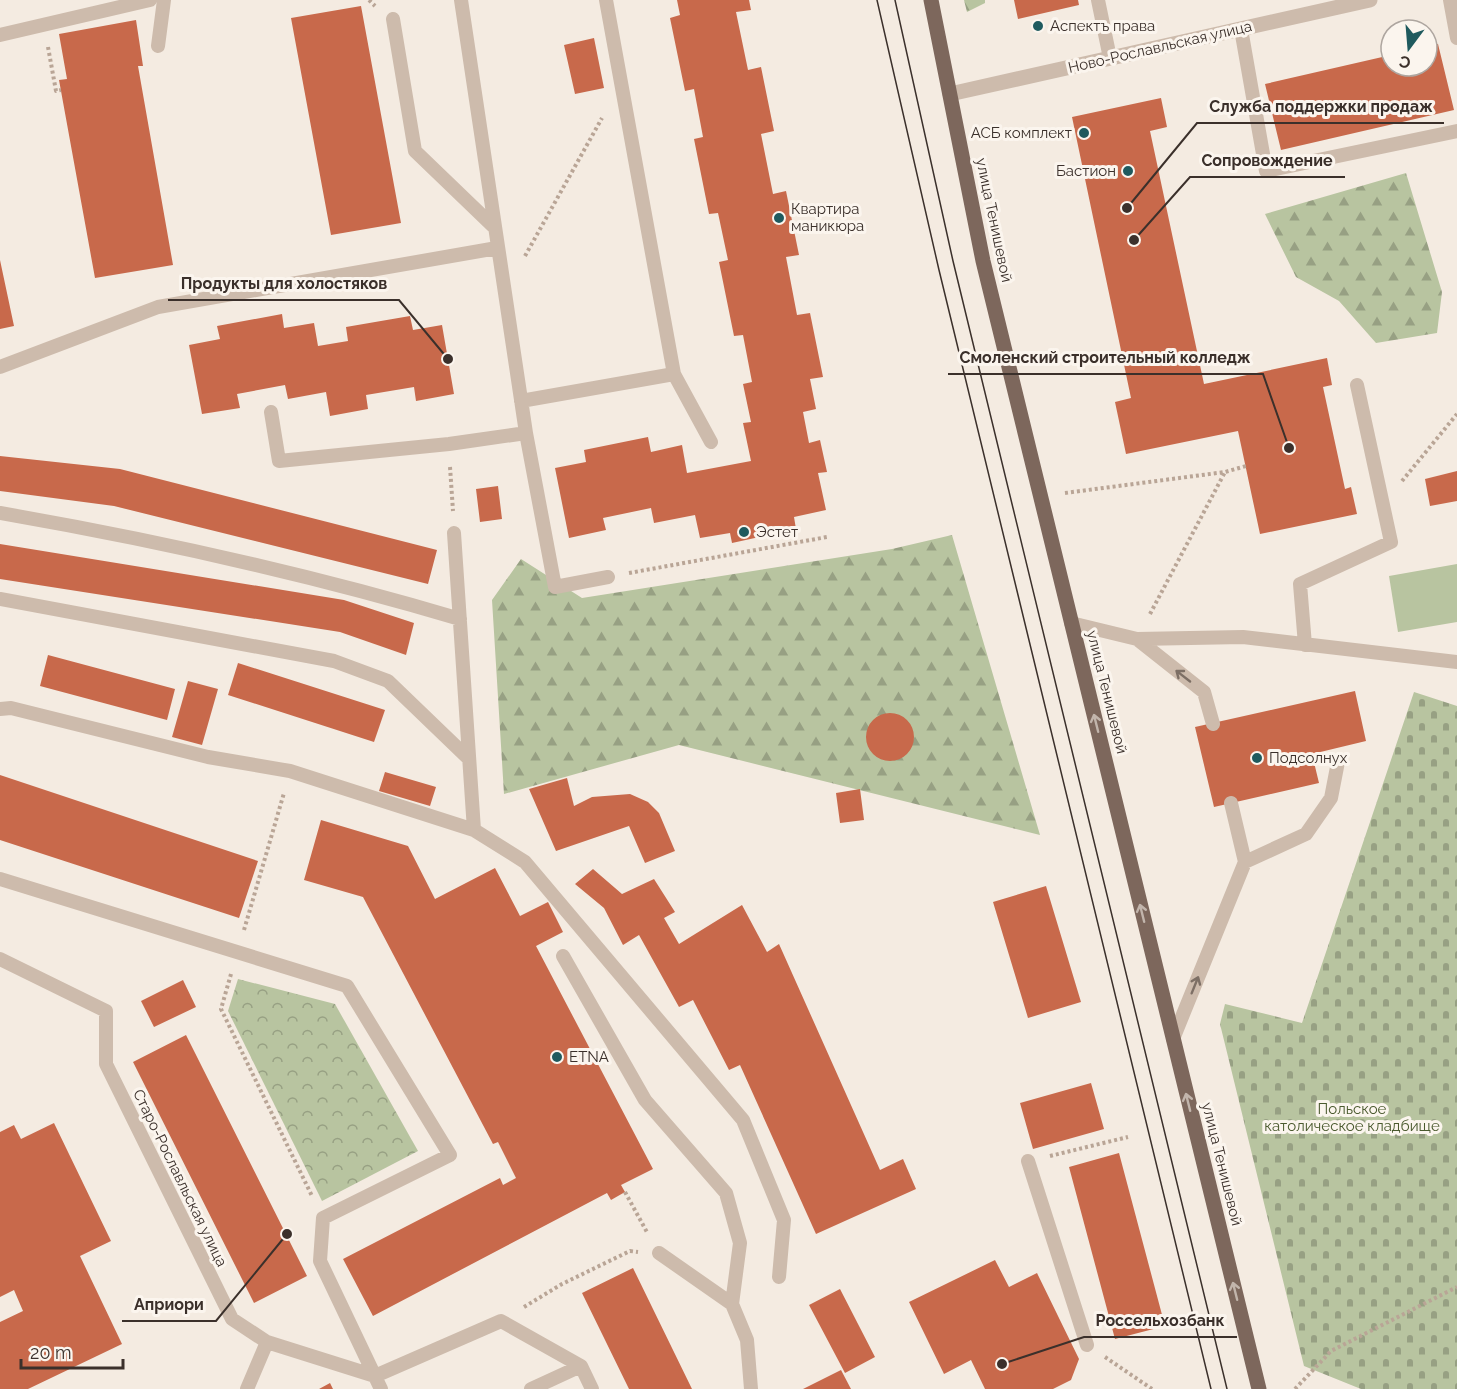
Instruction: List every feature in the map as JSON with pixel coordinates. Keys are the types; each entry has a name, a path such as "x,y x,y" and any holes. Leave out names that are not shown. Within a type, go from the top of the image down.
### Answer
{"main road":[{"name":"улица Тенишевой","path":"931,0 983,261 1258,1389"}],"street":[{"name":"Ново-Рославльская улица","path":"950,94 1370,0"}],"lane":[{"path":"0,35 150,0"},
{"path":"158,46 164,0"},
{"path":"461,0 526,433 555,587 608,577"},
{"path":"606,0 674,374 711,442"},
{"path":"1098,0 1110,58"},
{"path":"1450,0 1457,38"},
{"path":"393,19 415,151 495,228"},
{"path":"1241,29 1266,171 1457,131"},
{"path":"0,367 158,307 497,248"},
{"path":"521,401 674,374"},
{"path":"1305,645 1300,584 1390,542 1357,385"},
{"path":"271,412 279,460 449,444 526,433"},
{"path":"0,513 122,534 328,581 459,619"},
{"path":"454,532 474,830"},
{"path":"0,599 334,661 388,681 468,758"},
{"path":"1071,623 1137,639 1243,638 1457,662"},
{"path":"1137,639 1204,692 1213,723"},
{"path":"0,709 11,708 208,757 290,771 474,830 525,862 743,1120 783,1220 779,1277"},
{"path":"1245,862 1306,834 1331,798 1338,762"},
{"path":"1173,1039 1245,862 1231,803"},
{"path":"0,879 347,986 450,1155 323,1218 320,1262 381,1389"},
{"path":"562,956 645,1100 726,1192 740,1243 732,1304 747,1340 751,1389"},
{"name":"Старо-Рославльская улица","path":"0,959 106,1011 106,1064 232,1319 267,1342 375,1376"},
{"path":"1028,1161 1087,1346"},
{"path":"659,1253 732,1304"},
{"path":"375,1376 501,1321 581,1366 592,1389"},
{"path":"247,1389 267,1342"},
{"path":"531,1389 581,1366"}],"path":[{"path":"45,26 56,91 61,90"},
{"path":"504,293 621,84"},
{"path":"1382,504 1457,414"},
{"path":"449,444 454,532"},
{"path":"1040,497 1225,472 1246,466"},
{"path":"1137,639 1225,472"},
{"path":"608,577 826,537"},
{"path":"290,771 221,1009 323,1218"},
{"path":"1028,1161 1128,1137"},
{"path":"625,1192 647,1232"},
{"path":"501,1321 562,1284 630,1251 659,1253"},
{"path":"1295,1389 1331,1352 1457,1287"},
{"path":"1087,1346 1152,1389"}],"green space":[{"path":"964,0 985,0 985,3 967,12"},
{"path":"1406,173 1442,292 1437,333 1376,343 1339,301 1296,277 1265,214"},
{"path":"952,535 1040,835 679,745 504,794 492,600 521,559 582,598 892,549"},
{"path":"1457,564 1457,622 1398,632 1389,576"},
{"name":"Польское католическое кладбище","path":"1414,692 1457,706 1457,1389 1361,1389 1304,1366 1220,1024 1225,1004 1302,1023"},
{"path":"238,979 335,1004 418,1151 322,1201 228,1011"}],"building":[{"path":"677,0 749,0 751,10 736,12 748,70 761,67 774,131 761,134 773,194 786,191 799,255 786,257 797,315 810,313 823,377 810,379 816,409 803,412 809,443 820,440 827,472 818,473 826,510 794,517 796,529 732,543 730,533 700,538 695,515 654,523 651,508 603,518 606,530 569,538 555,468 586,462 584,450 648,437 651,452 682,445 687,473 751,461 743,423 751,422 743,384 752,382 743,335 734,336 719,262 728,260 718,213 709,214 694,139 703,137 694,89 685,91 670,18 680,15"},
{"path":"1014,0 1078,0 1079,5 1018,19"},
{"path":"361,6 401,223 331,235 291,18"},
{"path":"136,20 143,66 138,66 173,265 95,278 59,80 67,79 59,34"},
{"path":"594,38 604,88 575,94 564,45"},
{"path":"1439,48 1454,110 1281,150 1265,84 1379,58 1379,78 1439,78"},
{"path":"1161,98 1167,127 1150,131 1204,384 1327,358 1332,385 1323,387 1345,489 1351,487 1357,514 1260,534 1238,431 1126,454 1115,402 1131,398 1072,117"},
{"path":"0,260 14,326 0,329"},
{"path":"282,314 284,328 314,323 318,346 348,341 346,327 410,316 413,330 442,325 454,394 416,401 414,387 366,395 368,409 330,416 326,392 288,399 285,385 237,394 240,408 202,414 189,345 220,339 217,326"},
{"path":"0,456 120,469 437,550 428,584 114,506 0,491"},
{"path":"1457,471 1457,501 1430,506 1425,479"},
{"path":"498,486 502,519 480,522 476,489"},
{"path":"0,544 344,600 414,623 406,655 340,632 0,579"},
{"path":"48,655 175,689 167,720 40,686"},
{"path":"238,663 385,710 374,742 228,695"},
{"path":"188,681 218,689 202,745 172,737"},
{"path":"1355,691 1366,741 1312,754 1319,783 1214,807 1195,727"},
{"path":"885,713 895,713 907,720 914,732 914,742 907,754 895,761 885,761 870,750 866,742 866,732 877,717"},
{"path":"385,772 436,787 430,806 379,791"},
{"path":"0,775 258,861 239,918 0,840"},
{"path":"567,778 574,806 592,797 630,794 648,802 659,813 675,851 645,863 629,826 556,851 529,789"},
{"path":"860,789 864,820 840,823 836,793"},
{"path":"321,820 408,846 435,899 495,868 520,916 548,902 563,932 536,946 653,1169 621,1185 625,1192 611,1200 607,1193 373,1316 343,1259 500,1178 503,1185 516,1178 498,1142 493,1144 363,897 304,880"},
{"path":"593,869 622,894 654,879 675,912 664,918 679,944 742,905 767,952 779,944 880,1170 903,1159 916,1189 816,1234 740,1065 729,1070 693,1000 679,1007 639,935 623,945 604,908 575,884"},
{"path":"1046,886 1081,1002 1028,1018 993,902"},
{"path":"183,980 196,1007 154,1027 141,1001"},
{"path":"186,1035 307,1276 254,1303 133,1062"},
{"path":"1091,1083 1104,1129 1033,1149 1020,1103"},
{"path":"54,1123 111,1241 80,1256 122,1344 28,1389 0,1389 0,1322 23,1311 14,1290 0,1297 0,1132 14,1125 21,1139"},
{"path":"1119,1153 1165,1326 1115,1339 1069,1167"},
{"path":"995,1260 1009,1287 1037,1273 1079,1359 1071,1380 1053,1389 985,1389 971,1360 944,1374 909,1302"},
{"path":"633,1268 692,1389 629,1389 582,1293"},
{"path":"840,1289 875,1357 845,1373 809,1305"},
{"path":"841,1370 851,1389 803,1389"},
{"path":"330,1383 333,1389 319,1389"}],"tram line":[{"path":"877,0 939,270 1211,1389"},
{"path":"895,0 953,261 1227,1389"}],"place":[{"name":"Аспектъ права","path":"1038,26"},
{"name":"АСБ комплект","path":"1084,133"},
{"name":"Бастион","path":"1128,171"},
{"name":"Служба поддержки продаж","path":"1127,208"},
{"name":"Квартира маникюра","path":"779,218"},
{"name":"Сопровождение","path":"1134,240"},
{"name":"Продукты для холостяков","path":"448,359"},
{"name":"Смоленский строительный колледж","path":"1289,448"},
{"name":"Эстет","path":"744,532"},
{"name":"Подсолнух","path":"1257,758"},
{"name":"ETNA","path":"557,1057"},
{"name":"Априори","path":"287,1234"},
{"name":"Россельхозбанк","path":"1002,1364"}]}
